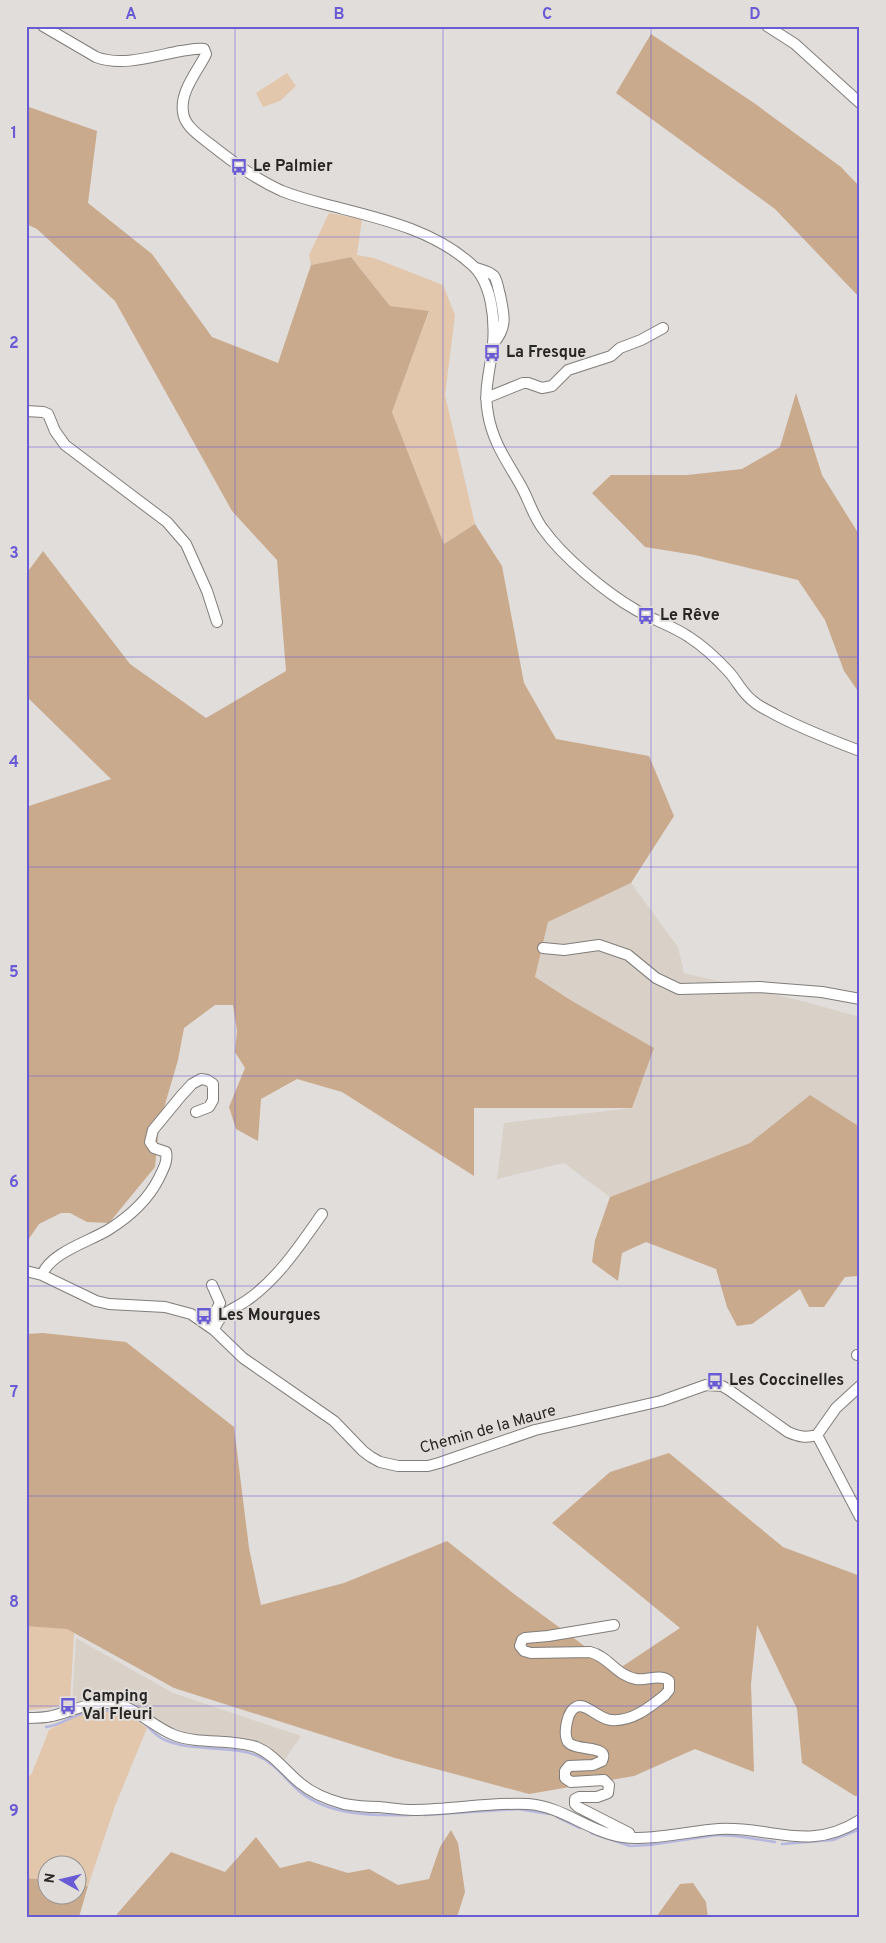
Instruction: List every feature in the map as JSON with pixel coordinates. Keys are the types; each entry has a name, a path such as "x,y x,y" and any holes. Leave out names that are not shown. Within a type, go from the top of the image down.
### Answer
{"street":[{"path":"43,26 96,57 106,60 127,60 204,49 206,54 188,87 183,113 185,121 206,140 249,174 269,185 299,197 420,232 461,255 476,268 489,297 493,328 493,344 486,398 487,413 494,440 523,488 536,518 544,530 564,553 620,600 696,642 729,672 745,694 756,704 796,725 860,751"},
{"path":"767,26 795,44 860,102"},
{"path":"486,398 523,383 542,388 552,386 568,370 611,356 620,348 663,328"},
{"path":"26,411 48,414 55,431 65,445 167,522 186,544 207,591 216,622"},
{"path":"543,948 564,950 599,945 628,955 656,978 679,989 760,987 822,992 860,999"},
{"path":"42,1275 45,1267 55,1258 109,1230 143,1203 153,1190 167,1160 166,1152 154,1148 150,1142 153,1130 192,1084 201,1079 207,1080 213,1084 213,1100 210,1107 196,1112"},
{"path":"211,1328 224,1313 246,1301 269,1281 292,1256 322,1214"},
{"name":"Chemin de la Maure","path":"26,1271 42,1275 96,1302 178,1309 191,1314 211,1328 243,1358 334,1421 363,1451 386,1464 410,1466 439,1463 535,1430 661,1401 714,1384 730,1390 788,1432 806,1438 817,1435"},
{"path":"211,1328 220,1303 212,1285"},
{"path":"860,1386 836,1408 817,1435 860,1518"},
{"path":"614,1625 525,1638 520,1643 520,1646 524,1651 531,1653 598,1653 625,1676 633,1679 649,1680 662,1677 669,1681 669,1690 666,1694 636,1715 612,1720 599,1717 585,1706 580,1706 572,1710 567,1725 566,1738 570,1744 578,1748 598,1750 604,1757 602,1761 593,1765 569,1766 564,1771 565,1778 571,1782 604,1780 609,1785 608,1793 604,1796 575,1798 575,1804 628,1833 630,1837"},
{"path":"26,1718 46,1717 97,1703 118,1704 129,1708 154,1725 176,1736 256,1748 275,1760 301,1784 328,1799 346,1804 415,1810 482,1805 539,1805 554,1809 608,1833 630,1837 735,1829 807,1838 841,1831 860,1820"}],"shaded area":[{"path":"651,34 754,103 841,167 860,187 860,298 775,209 616,93"},
{"path":"287,73 296,86 280,101 263,107 256,93"},
{"path":"26,106 97,131 88,203 152,254 212,337 278,363 311,265 351,257 390,306 429,311 392,412 444,544 475,524 502,566 524,683 556,739 649,756 674,816 631,883 548,922 535,977 572,1001 654,1048 632,1108 474,1108 474,1176 342,1092 297,1079 261,1099 258,1141 236,1129 229,1107 245,1068 235,1052 237,1031 233,1005 215,1005 184,1028 178,1060 159,1125 155,1167 109,1223 87,1222 70,1213 61,1213 39,1224 26,1243 26,807 111,779 26,696 26,574 43,551 130,664 206,718 286,671 277,560 232,511 115,301 37,229 26,224"},
{"path":"329,213 362,219 357,255 374,258 443,285 455,315 445,395 475,524 444,544 392,412 429,312 390,306 351,257 311,265 309,255"},
{"path":"796,393 822,475 860,536 860,694 844,671 825,620 798,580 695,555 645,547 592,493 611,475 687,475 742,469 780,447"},
{"path":"631,883 678,947 684,973 860,1017 860,1127 810,1095 750,1143 610,1197 564,1163 497,1179 504,1123 632,1108 572,1001 535,977 548,922"},
{"path":"810,1095 860,1127 860,1276 845,1277 824,1307 809,1307 800,1289 752,1324 737,1326 727,1307 716,1269 646,1242 622,1253 618,1281 592,1262 595,1240 610,1197 750,1143"},
{"path":"43,1333 126,1342 234,1427 249,1548 261,1605 344,1583 447,1541 514,1594 617,1670 680,1628 552,1523 610,1472 669,1453 783,1547 860,1576 860,1795 855,1796 802,1763 797,1709 757,1625 751,1684 754,1772 695,1749 634,1776 529,1794 395,1758 174,1688 67,1629 26,1626 26,1334"},
{"path":"26,1600 76,1600 70,1702 50,1708 26,1710"},
{"path":"76,1638 173,1693 301,1736 284,1761 264,1747 194,1736 152,1719 122,1698 96,1694 72,1705"},
{"path":"93,1710 108,1711 134,1719 147,1728 115,1806 88,1886 88,1856 38,1856 38,1879 26,1878 26,1780 32,1773 49,1730"},
{"path":"451,1830 458,1843 465,1892 457,1917 117,1917 117,1914 171,1852 225,1872 256,1837 280,1868 309,1861 348,1873 369,1869 398,1885 429,1879 440,1847"},
{"path":"26,1878 38,1879 38,1906 82,1906 79,1917 26,1917"},
{"path":"693,1883 706,1902 708,1917 656,1917 680,1884"}],"waterway":[{"path":"46,1727 81,1714 104,1710 135,1717"},
{"path":"144,1723 159,1737 176,1744 200,1748 235,1750 258,1756 275,1767 299,1791 311,1799 338,1810 352,1813 412,1815"},
{"path":"425,1815 518,1809 549,1814"},
{"path":"557,1817 580,1828"},
{"path":"782,1844 833,1840 860,1829"},
{"path":"591,1833 630,1846 717,1835 775,1842"}],"place":[{"name":"Le Palmier","path":"239,167"},
{"name":"La Fresque","path":"492,353"},
{"name":"Le Rêve","path":"646,616"},
{"name":"Les Mourgues","path":"204,1316"},
{"name":"Les Coccinelles","path":"715,1381"},
{"name":"Camping Val Fleuri","path":"68,1706"}]}
